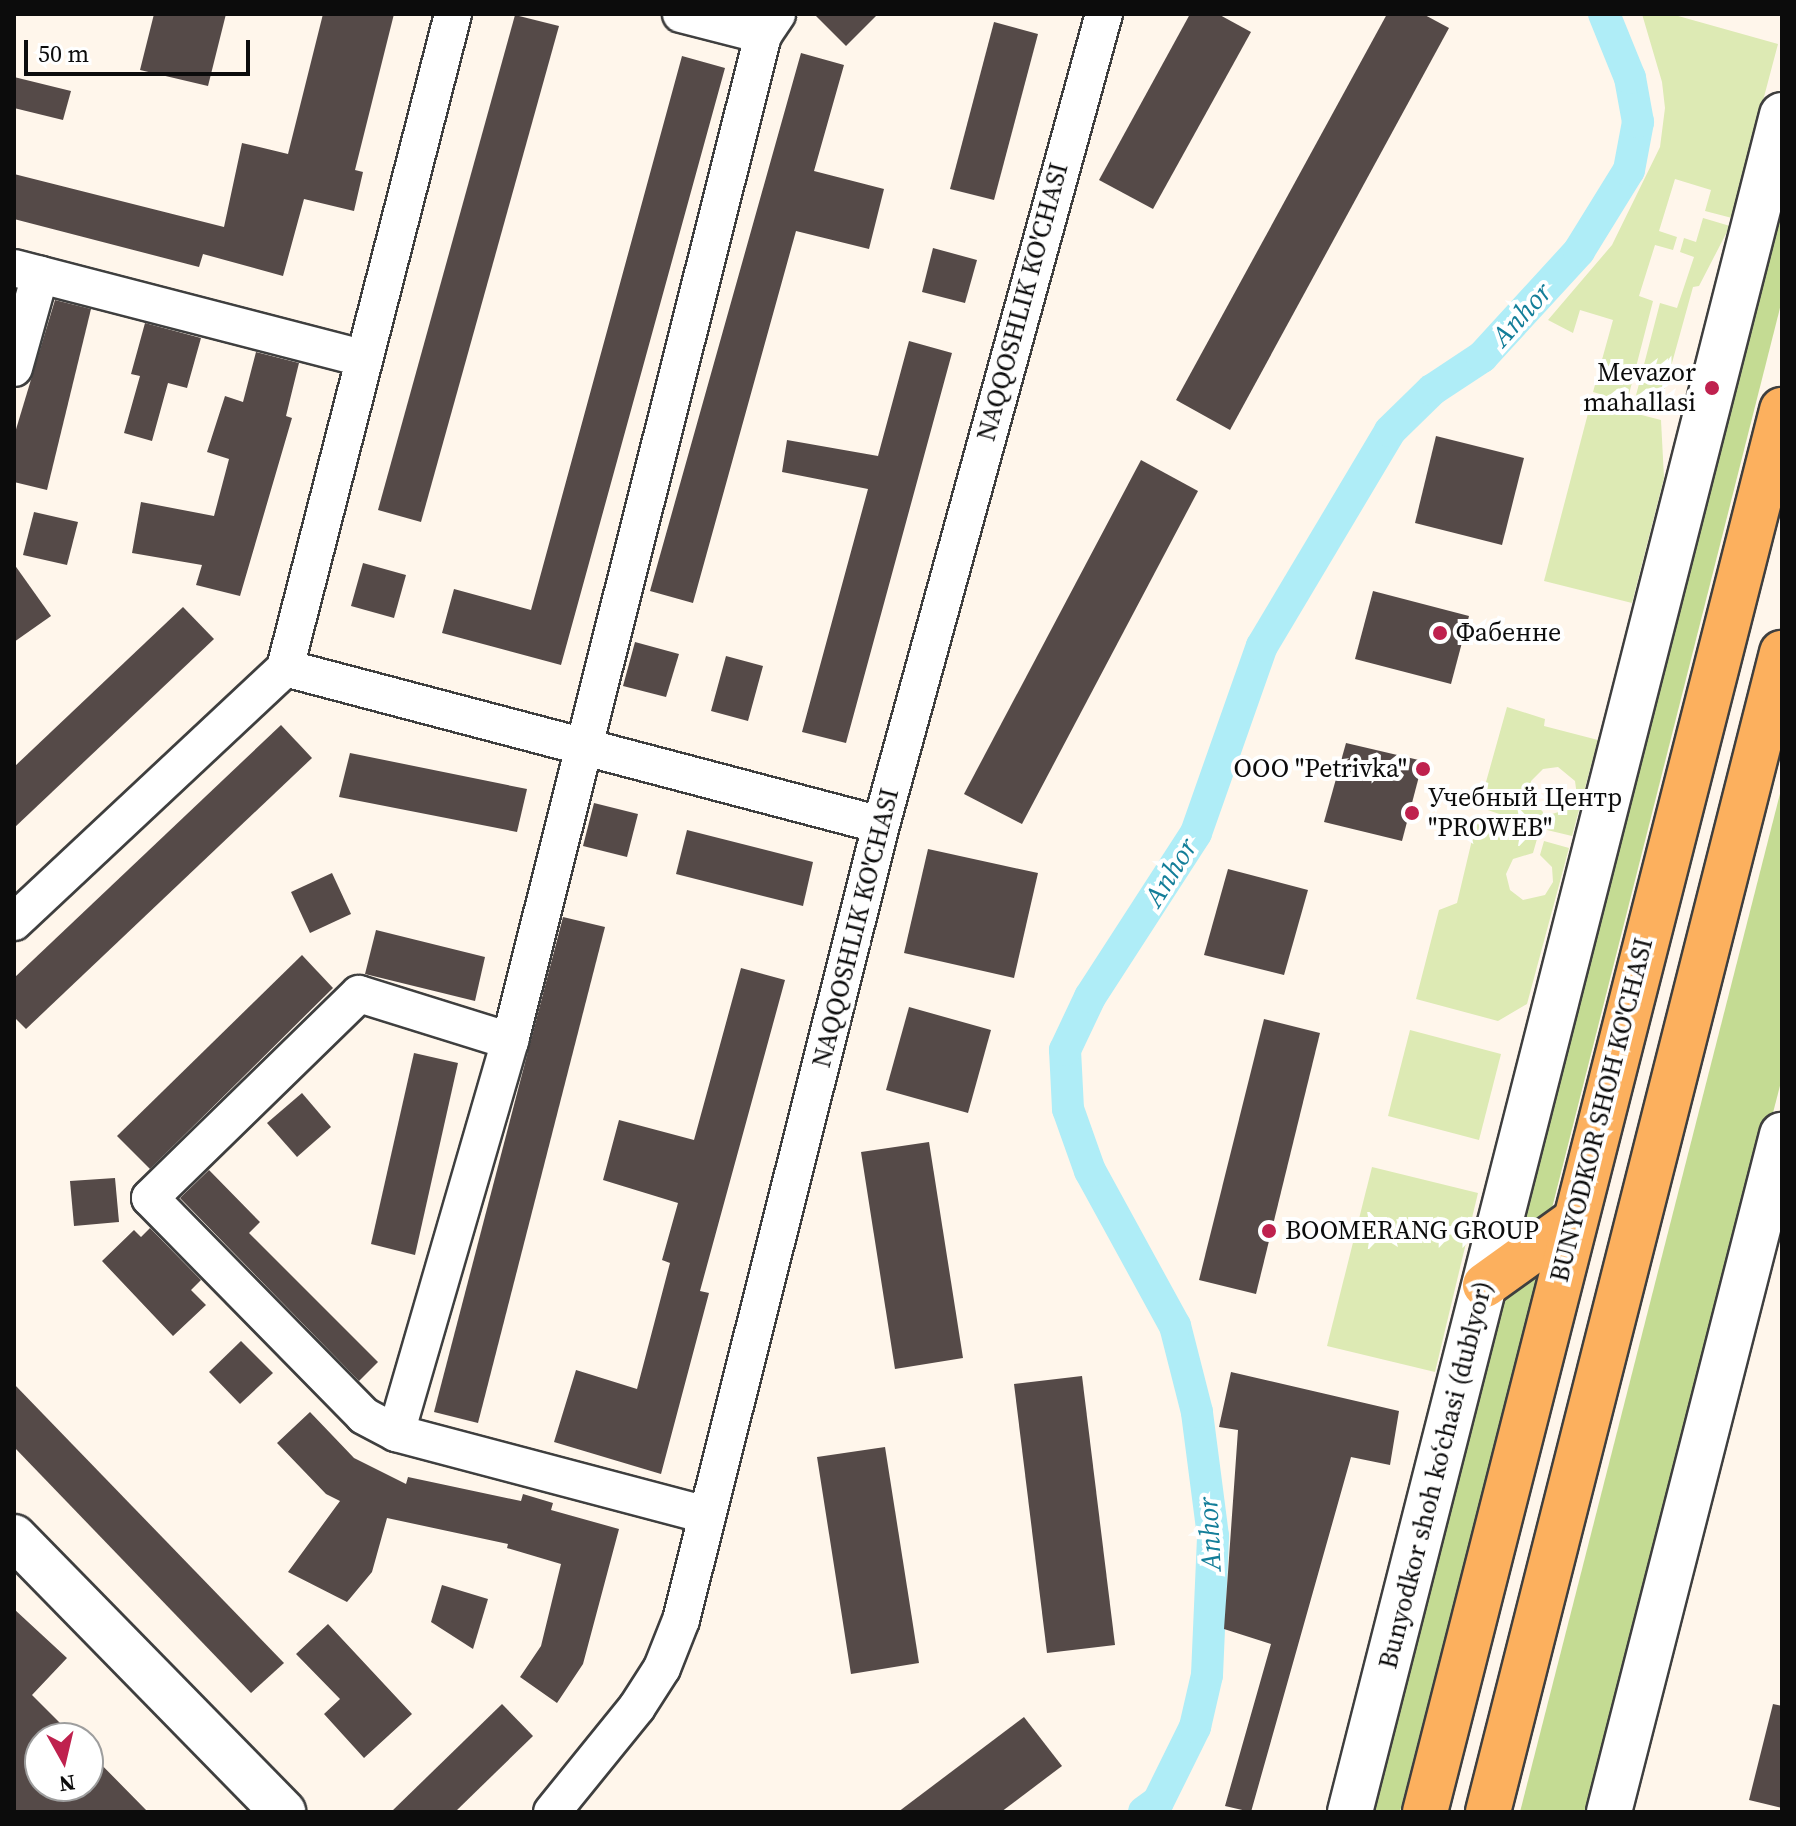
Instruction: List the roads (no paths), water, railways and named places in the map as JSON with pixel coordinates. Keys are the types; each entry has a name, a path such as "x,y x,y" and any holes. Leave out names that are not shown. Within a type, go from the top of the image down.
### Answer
{"main road":[{"name":"BUNYODKOR SHOH KO'CHASI","path":"1425,1812 1782,410"},
{"path":"1488,1812 1782,653"},
{"path":"1485,1285 1574,1221"}],"street":[{"path":"14,922 285,668 453,14"},
{"path":"396,1433 510,1041 770,24 681,14"},
{"name":"NAQQOSHLIK KO'CHASI","path":"552,1812 597,1760 662,1668 681,1620 881,825 1104,14"},
{"name":"Bunyodkor shoh koʻchasi (dublyor)","path":"1350,1812 1782,115"},
{"path":"14,368 27,272 363,358"},
{"path":"285,668 584,744 881,825"},
{"path":"510,1041 359,994 150,1198 364,1416 396,1433 707,1515"},
{"path":"1609,1812 1782,1135"},
{"path":"14,1537 283,1812"}],"waterway":[{"name":"Anhor","path":"1144,1812 1158,1802 1195,1727 1207,1675 1213,1536 1197,1412 1175,1326 1090,1171 1068,1109 1065,1050 1090,997 1196,833 1262,646 1390,431 1432,390 1482,357 1579,251 1629,170 1638,122 1630,78 1604,14"}],"place":[{"name":"Mevazor mahallasi","path":"1712,388"},
{"name":"Фабенне","path":"1440,633"},
{"name":"ООО \"Petrivka\"","path":"1423,769"},
{"name":"Учебный Центр \"PROWEB\"","path":"1412,813"},
{"name":"BOOMERANG GROUP","path":"1269,1231"}]}
